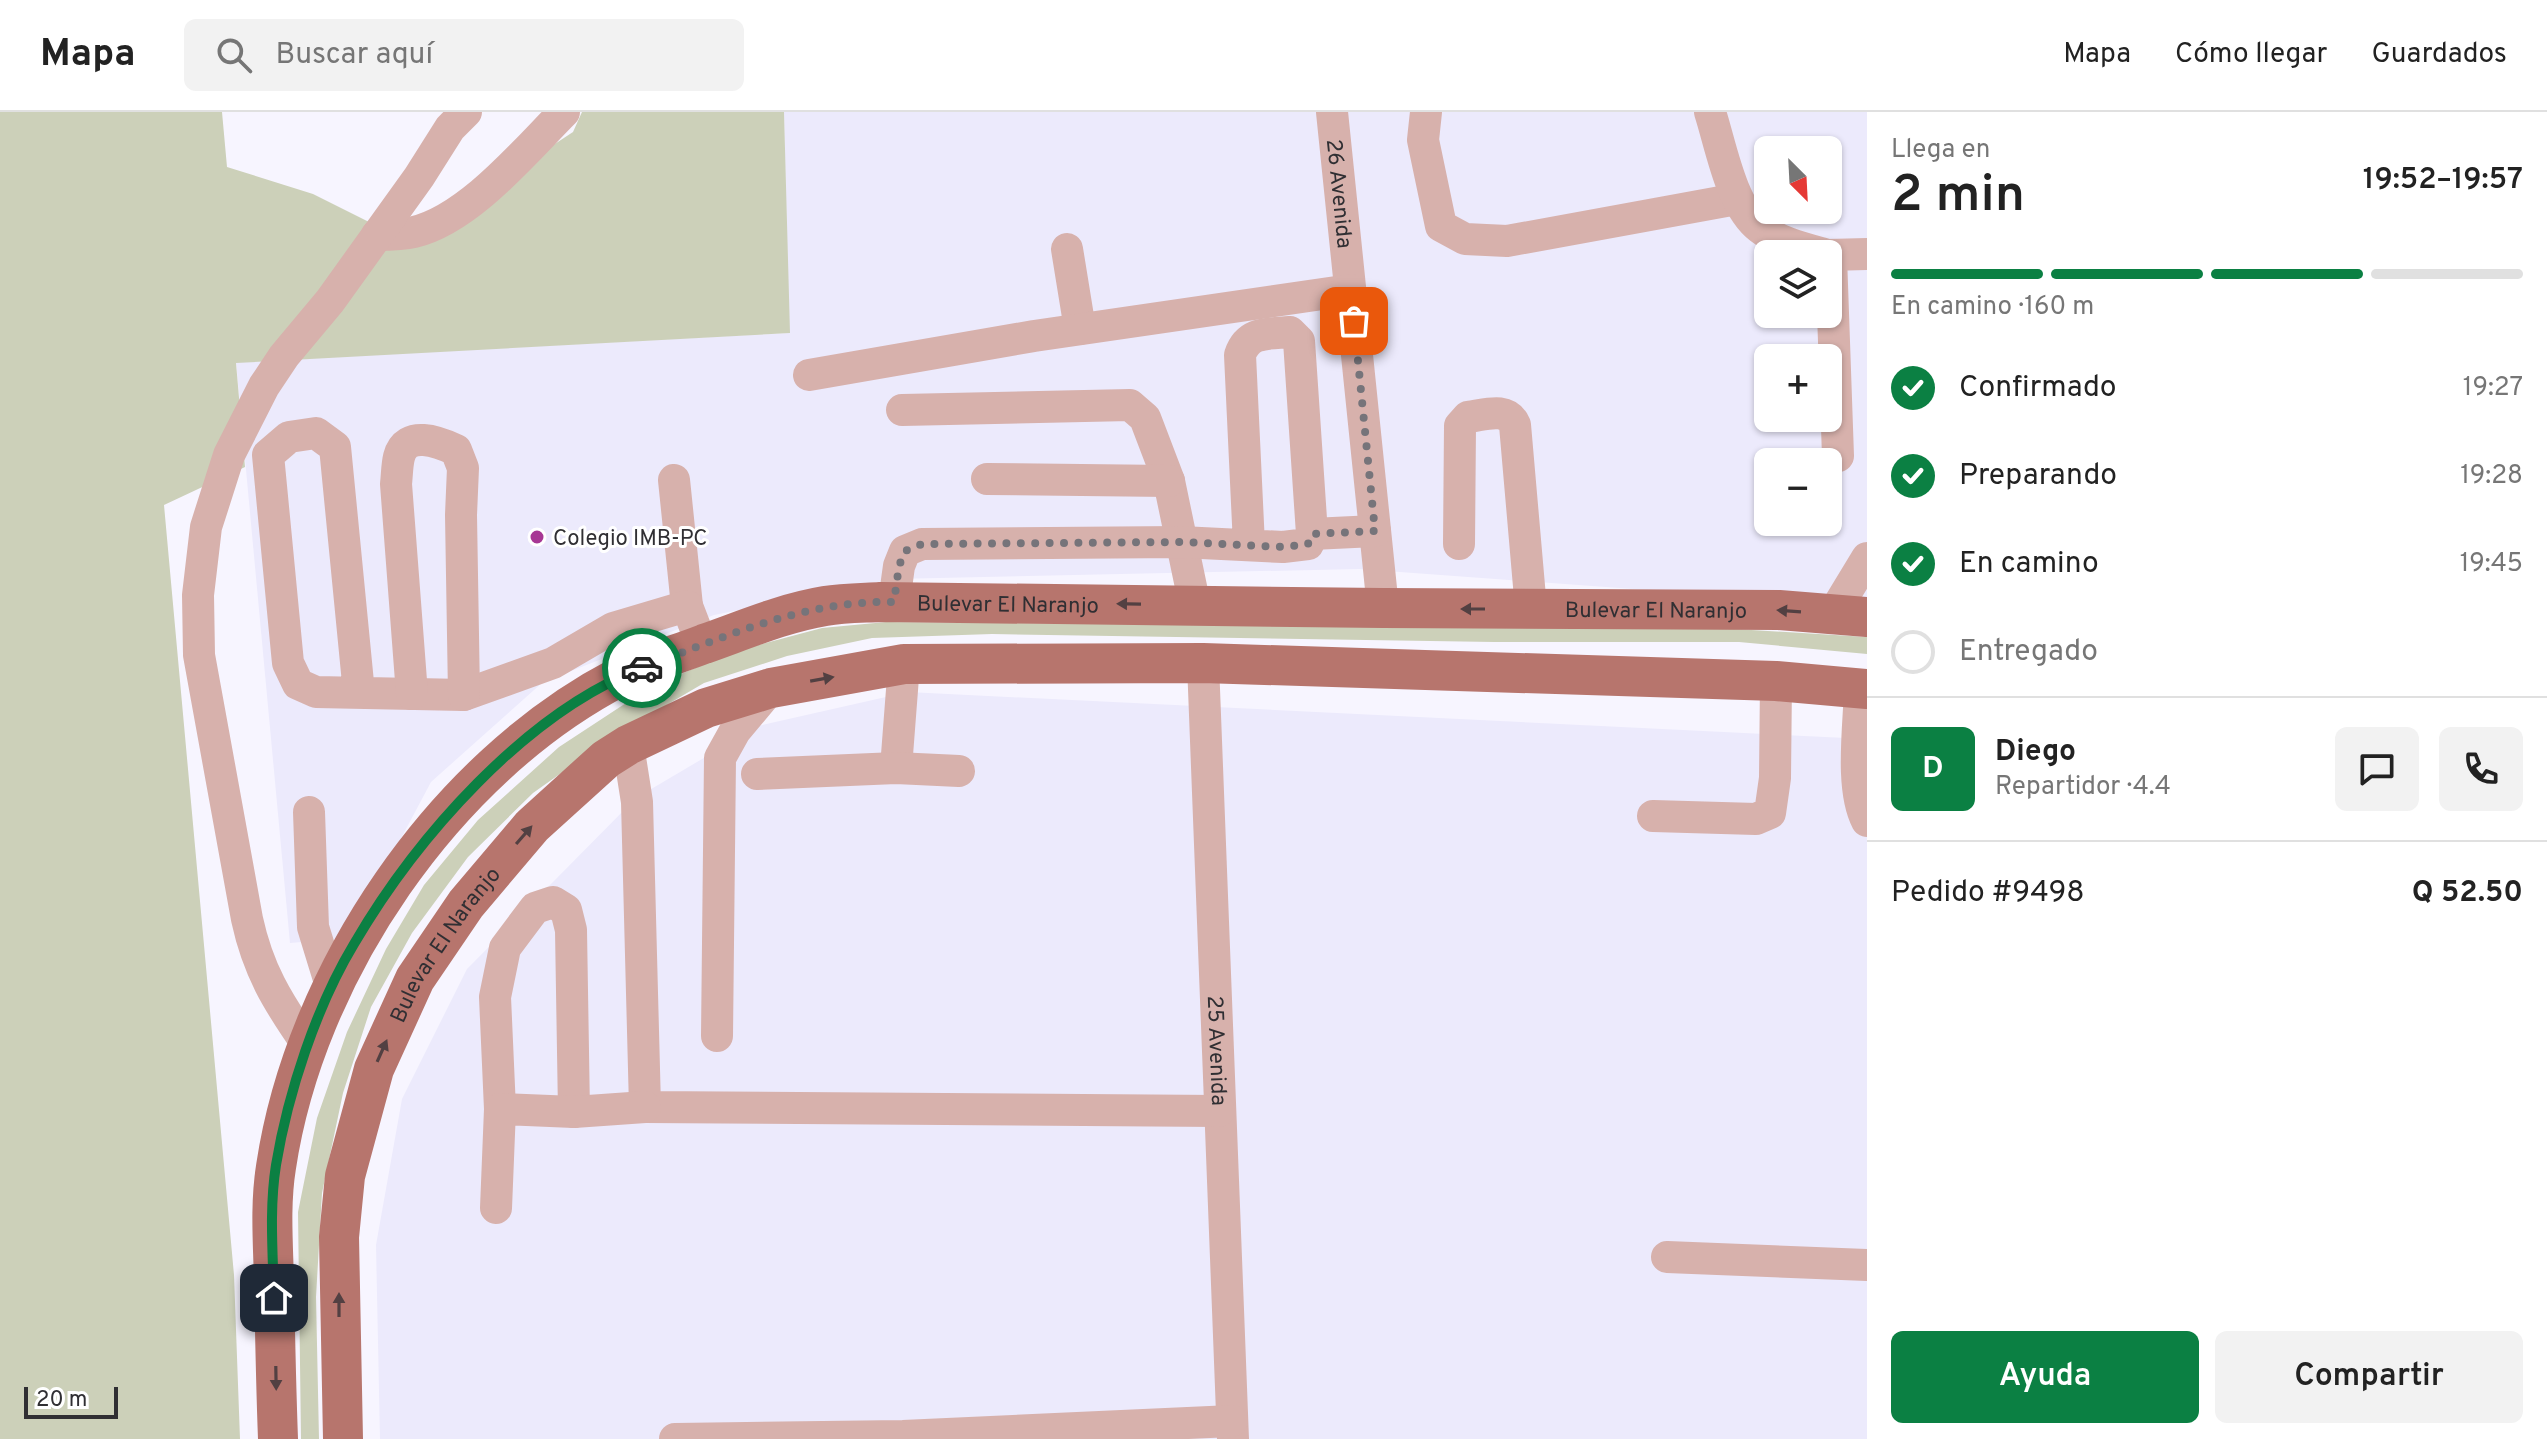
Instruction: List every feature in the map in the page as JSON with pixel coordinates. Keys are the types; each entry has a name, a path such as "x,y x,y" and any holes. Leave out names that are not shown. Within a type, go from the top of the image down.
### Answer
{"main road":[{"name":"Bulevar El Naranjo","path":"278,1439 272,1214 276,1167 307,1044 353,945 413,855 486,774 570,707 620,676 770,620 825,606 894,602 1779,610 1850,616"},
{"name":"Bulevar El Naranjo","path":"343,1438 339,1237 345,1176 374,1069 415,979 466,904 532,826 606,759 628,745 706,708 771,688 904,664 1203,663 1776,681 1863,689"}],"street":[{"path":"377,235 413,233 438,223 480,196 564,112"},
{"name":"26 Avenida","path":"1332,112 1383,608"},
{"path":"1426,112 1423,140 1441,226 1465,239 1507,241 1737,199"},
{"path":"1710,112 1737,199 1758,227 1783,240"},
{"path":"307,1044 279,1005 253,948 199,655 200,564 216,491 245,420 284,356 330,301 419,177 455,117"},
{"path":"1067,249 1080,329"},
{"path":"1842,255 1867,254"},
{"path":"809,375 1080,329 1350,290"},
{"path":"1832,328 1838,448"},
{"path":"894,602 899,566 905,551 922,544 1181,542 1249,545 1295,547 1308,544 1312,534 1299,341 1290,332 1252,337 1244,343 1240,355 1249,545"},
{"path":"902,410 1130,405 1145,418 1169,481 1195,606"},
{"path":"1459,544 1460,426 1468,417 1504,412 1512,416 1515,425 1531,609"},
{"path":"359,693 335,447 316,433 289,437 268,455 288,663 298,684 316,692 359,693 464,695 553,663 613,628 687,606"},
{"path":"412,694 396,484 402,450 415,440 425,440 456,450 463,468 464,695"},
{"path":"987,479 1169,481"},
{"path":"674,480 687,606 702,645"},
{"path":"1312,534 1375,531"},
{"path":"1850,616 1867,558"},
{"name":"25 Avenida","path":"1203,663 1232,1430"},
{"path":"896,768 904,664"},
{"path":"1653,816 1756,819 1770,813 1775,778 1776,681"},
{"path":"717,1036 720,758 735,731 771,688"},
{"path":"1863,689 1859,771 1860,799 1867,821"},
{"path":"628,745 637,802 645,1107"},
{"path":"757,774 896,768 959,771"},
{"path":"309,812 313,927 332,989"},
{"path":"496,1208 500,1109 495,997 505,948 535,908 553,902 566,910 571,930 574,1112"},
{"path":"500,1109 574,1112 645,1107 1219,1111"},
{"path":"1667,1257 1867,1265"},
{"path":"675,1439 1232,1430"}],"shaded area":[{"path":"784,112 1867,112 1867,606 1359,569 893,579 714,615 543,682 431,782 348,938 290,943 236,362 789,333"},
{"path":"908,692 1867,739 1867,1439 380,1439 376,1245 402,1099 467,969 636,798 758,726"}],"green space":[{"path":"0,112 222,112 227,167 313,194 407,241 573,132 582,112 784,112 790,333 236,363 245,467 164,505 234,1275 240,1439 0,1439"},
{"path":"886,622 1735,629 1867,637 1867,654 1739,642 1494,642 992,634 872,638 787,656 704,683 612,737 533,793 468,857 412,933 371,1007 343,1093 322,1193 316,1297 319,1439 301,1439 298,1212 317,1118 347,1032 386,949 424,885 478,820 559,747 652,686 736,651 822,628"}],"way so far":[{"path":"642,668 770,620 825,606 894,602 899,566 905,551 922,544 1181,542 1295,547 1308,544 1312,534 1375,531 1354,321"}],"place":[{"name":"Colegio IMB-PC","path":"537,537"}],"route":[{"path":"274,1298 272,1214 276,1167 286,1120 307,1044 353,945 413,855 486,774 570,707 620,676 642,668"}]}
